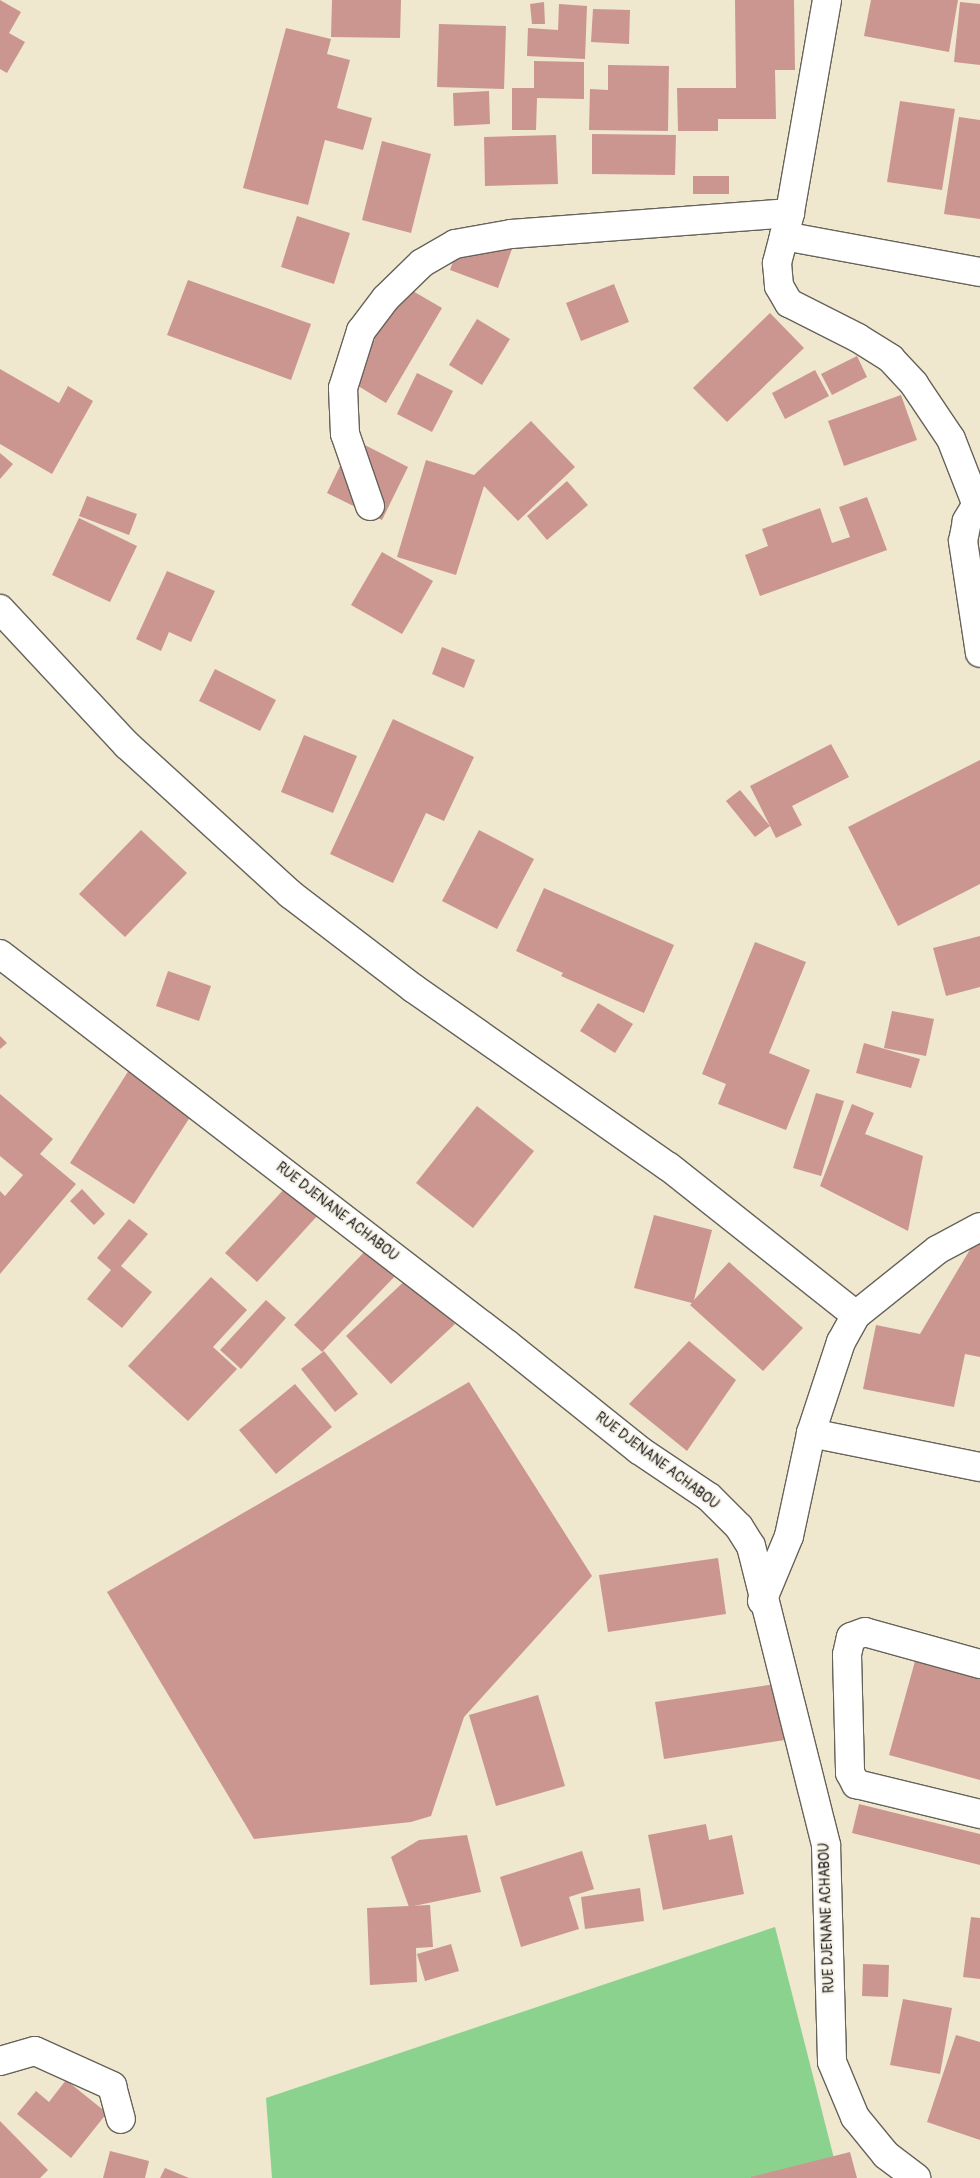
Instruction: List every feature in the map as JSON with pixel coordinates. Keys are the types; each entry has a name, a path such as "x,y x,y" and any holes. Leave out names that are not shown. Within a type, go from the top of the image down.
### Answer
{"street":[{"path":"827,0 787,224 777,263 779,286 789,303 858,338 896,366 914,384 951,439 978,501 967,521 964,541 979,647"},
{"path":"370,506 345,434 343,388 361,331 386,298 422,263 455,244 510,234 787,224 980,272"},
{"path":"0,609 127,745 290,894 413,988 669,1167 856,1314"},
{"name":"RUE DJENANE ACHABOU","path":"0,954 508,1345 639,1450 709,1497 739,1527 751,1546 762,1602 826,1845 832,2062 855,2117 886,2155 916,2178"},
{"path":"762,1602 789,1536 811,1433 841,1342 856,1314 938,1250 980,1227"},
{"path":"811,1433 980,1467"},
{"path":"980,1664 865,1632 851,1637 847,1655 850,1773 856,1784 980,1814"},
{"path":"0,2061 35,2051 112,2086 120,2119"}],"green space":[{"path":"775,1927 839,2178 272,2178 266,2098"}],"building":[{"path":"0,0 21,12 9,33 25,42 7,73 0,69"},
{"path":"332,0 401,0 400,38 331,37"},
{"path":"735,0 794,0 795,70 775,70 776,119 718,119 718,131 678,131 677,88 736,88"},
{"path":"871,0 958,0 949,52 864,36"},
{"path":"544,2 545,24 532,24 530,4"},
{"path":"960,2 980,4 980,65 954,62"},
{"path":"559,4 587,6 585,59 527,56 528,28 558,30"},
{"path":"593,9 630,10 629,44 591,42"},
{"path":"439,24 506,26 504,89 437,87"},
{"path":"286,28 331,39 327,54 350,60 337,108 372,118 363,150 325,140 308,205 243,188"},
{"path":"534,61 584,62 584,99 537,98 536,130 512,130 512,88 534,88"},
{"path":"608,65 669,66 668,131 589,130 590,89 608,90"},
{"path":"489,91 490,124 454,126 453,93"},
{"path":"900,101 955,109 942,190 887,182"},
{"path":"959,117 980,120 980,219 944,214"},
{"path":"592,134 676,135 675,175 592,174"},
{"path":"556,135 558,184 485,186 484,137"},
{"path":"382,141 431,154 411,233 362,220"},
{"path":"693,176 729,176 729,194 693,194"},
{"path":"297,216 350,233 334,284 281,267"},
{"path":"465,229 513,246 498,288 450,270"},
{"path":"188,280 311,324 291,380 167,335"},
{"path":"394,280 442,308 386,403 350,381 375,339 364,332"},
{"path":"614,284 629,322 581,341 566,303"},
{"path":"770,313 804,348 727,422 693,388"},
{"path":"477,319 510,339 482,385 449,365"},
{"path":"857,356 867,377 832,395 821,374"},
{"path":"0,369 59,403 68,386 93,401 52,474 0,444"},
{"path":"815,370 829,396 785,419 772,393"},
{"path":"417,373 453,391 432,432 397,414"},
{"path":"901,395 917,440 844,466 828,421"},
{"path":"531,421 575,467 518,521 484,486 456,575 397,557 426,460 474,475"},
{"path":"353,439 408,467 382,520 327,493"},
{"path":"0,453 13,464 0,479"},
{"path":"567,481 588,505 547,540 527,516"},
{"path":"87,496 137,514 129,535 79,516"},
{"path":"867,497 887,550 760,596 745,555 768,546 762,529 820,508 832,543 850,537 839,507"},
{"path":"79,518 137,546 110,602 52,575"},
{"path":"382,552 433,581 402,634 351,605"},
{"path":"167,571 215,591 191,642 169,632 161,651 136,639"},
{"path":"442,647 475,660 464,688 432,674"},
{"path":"215,669 276,700 260,731 199,701"},
{"path":"393,719 474,757 444,821 426,813 393,883 330,854"},
{"path":"304,735 357,756 333,813 281,792"},
{"path":"831,744 849,777 792,806 802,825 776,838 750,786"},
{"path":"980,760 980,884 898,926 848,827"},
{"path":"740,790 770,826 755,837 726,801"},
{"path":"141,830 187,873 125,937 79,894"},
{"path":"479,830 534,859 497,929 442,901"},
{"path":"544,888 674,945 644,1013 561,976 563,973 516,951"},
{"path":"980,936 980,987 946,996 933,948"},
{"path":"755,942 806,962 769,1053 810,1070 786,1130 718,1104 726,1084 702,1074"},
{"path":"168,971 211,986 199,1021 156,1006"},
{"path":"598,1003 633,1024 615,1053 580,1031"},
{"path":"892,1011 934,1019 926,1056 884,1048"},
{"path":"0,1036 7,1043 0,1049"},
{"path":"864,1043 920,1059 911,1088 856,1073"},
{"path":"129,1070 194,1111 134,1204 70,1163"},
{"path":"816,1093 844,1101 821,1176 793,1168"},
{"path":"0,1094 53,1139 40,1154 76,1184 0,1274 0,1191 5,1196 23,1175 0,1156"},
{"path":"852,1104 874,1113 865,1134 923,1156 908,1231 820,1186"},
{"path":"477,1106 534,1151 473,1228 416,1183"},
{"path":"286,1187 318,1215 257,1282 225,1253"},
{"path":"82,1189 105,1214 94,1225 70,1201"},
{"path":"654,1215 712,1230 694,1300 729,1262 803,1328 763,1371 690,1305 692,1303 634,1288"},
{"path":"129,1219 148,1234 121,1266 152,1292 122,1328 87,1299 111,1270 97,1258"},
{"path":"975,1241 980,1241 980,1357 965,1354 954,1407 863,1389 876,1325 920,1334"},
{"path":"369,1247 397,1274 322,1352 294,1325"},
{"path":"410,1276 455,1324 391,1384 346,1336"},
{"path":"211,1277 247,1310 213,1347 237,1369 188,1421 128,1366"},
{"path":"266,1300 286,1318 241,1369 220,1350"},
{"path":"689,1341 736,1380 687,1451 629,1404"},
{"path":"324,1351 358,1394 335,1412 301,1369"},
{"path":"469,1382 592,1576 464,1717 431,1816 411,1822 254,1839 107,1592"},
{"path":"295,1384 332,1427 276,1474 239,1430"},
{"path":"718,1558 726,1614 608,1632 599,1575"},
{"path":"917,1654 980,1669 980,1780 889,1755"},
{"path":"776,1684 785,1740 664,1759 655,1702"},
{"path":"538,1695 565,1786 496,1806 469,1715"},
{"path":"859,1804 980,1834 980,1865 852,1833"},
{"path":"706,1824 709,1840 732,1835 744,1894 663,1910 648,1835"},
{"path":"467,1835 481,1892 409,1907 391,1857 419,1840"},
{"path":"582,1851 594,1889 569,1897 579,1929 521,1947 500,1877"},
{"path":"640,1888 644,1921 585,1929 581,1897"},
{"path":"430,1905 433,1947 416,1948 417,1982 370,1985 367,1908"},
{"path":"971,1917 980,1918 980,1979 963,1977"},
{"path":"451,1944 459,1971 425,1981 417,1954"},
{"path":"863,1964 889,1965 888,1997 862,1996"},
{"path":"903,1999 952,2008 940,2074 890,2065"},
{"path":"956,2035 980,2042 980,2140 927,2122"},
{"path":"66,2080 107,2113 71,2158 17,2114 36,2091 49,2102"},
{"path":"0,2121 48,2170 40,2178 0,2178"},
{"path":"110,2151 149,2161 145,2178 103,2178"},
{"path":"850,2152 857,2178 751,2178 751,2177"},
{"path":"165,2168 189,2178 160,2178"}]}
